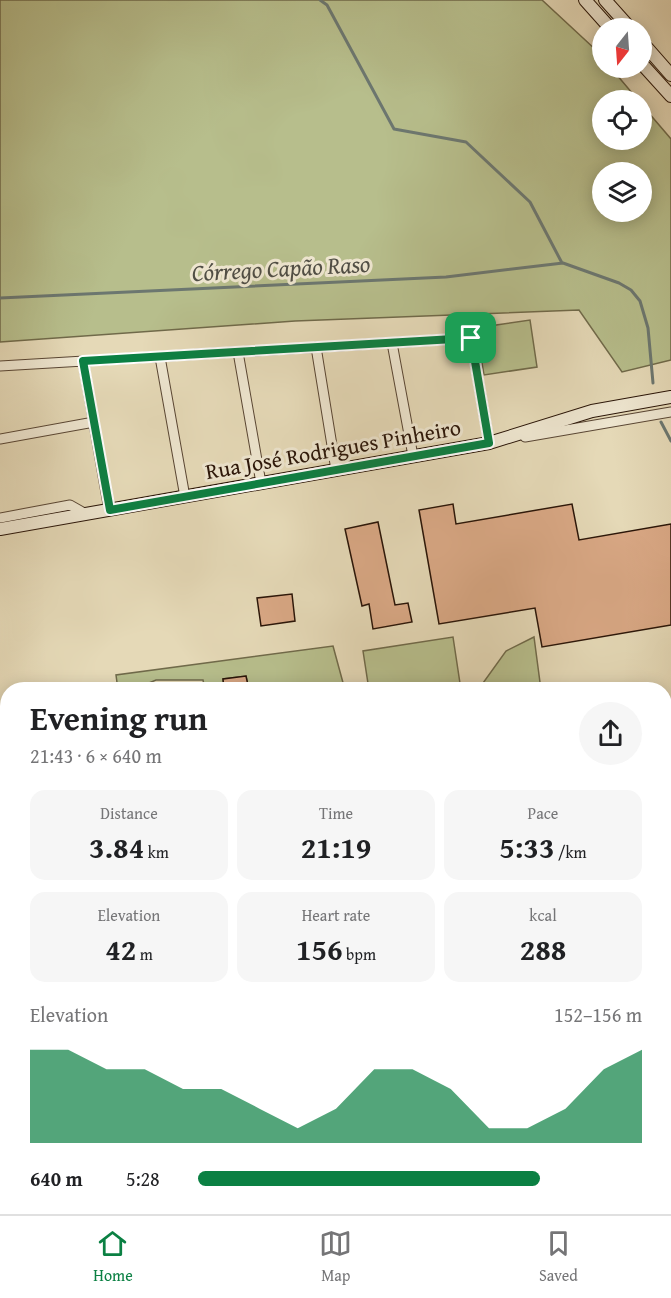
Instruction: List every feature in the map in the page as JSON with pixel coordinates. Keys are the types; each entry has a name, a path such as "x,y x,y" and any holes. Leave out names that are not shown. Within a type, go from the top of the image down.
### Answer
{"main road":[{"path":"585,0 601,18"},
{"path":"604,0 621,18"},
{"path":"652,53 671,74"},
{"path":"652,75 671,96"},
{"name":"Rua José Rodrigues Pinheiro","path":"0,529 489,443 592,411 671,397"}],"street":[{"path":"0,366 471,338 489,443 671,412"},
{"path":"392,343 413,456"},
{"path":"316,347 336,470"},
{"path":"238,352 261,483"},
{"path":"160,357 185,497"},
{"path":"83,361 110,510"},
{"path":"0,439 94,422"},
{"path":"0,518 70,505 86,514"}],"green space":[{"path":"0,0 542,0 592,46 592,78 619,78 630,90 592,90 592,150 652,150 652,117 671,139 671,360 622,372 579,310 295,321 0,342"},
{"path":"530,320 537,367 484,375 476,328"},
{"path":"453,637 460,682 368,682 363,651"},
{"path":"534,637 540,682 484,682 506,651"},
{"path":"333,646 343,682 247,682 246,676 223,679 223,682 156,680 117,682 116,675"}],"building":[{"path":"453,504 456,524 572,504 579,540 671,524 671,625 542,647 535,608 439,624 419,510"},
{"path":"378,522 395,605 408,603 412,622 373,629 369,604 362,606 345,529"},
{"path":"292,594 295,621 261,626 257,598"},
{"path":"246,676 247,682 223,682 223,679"}],"waterway":[{"path":"320,0 327,5 394,129 466,142 530,202 562,263"},
{"name":"Córrego Capão Raso","path":"0,298 446,277 563,263 619,283 631,290 640,301 648,328 653,383"},
{"path":"661,422 671,441"}],"route":[{"path":"471,338 489,443 110,510 83,361 471,338"}]}
